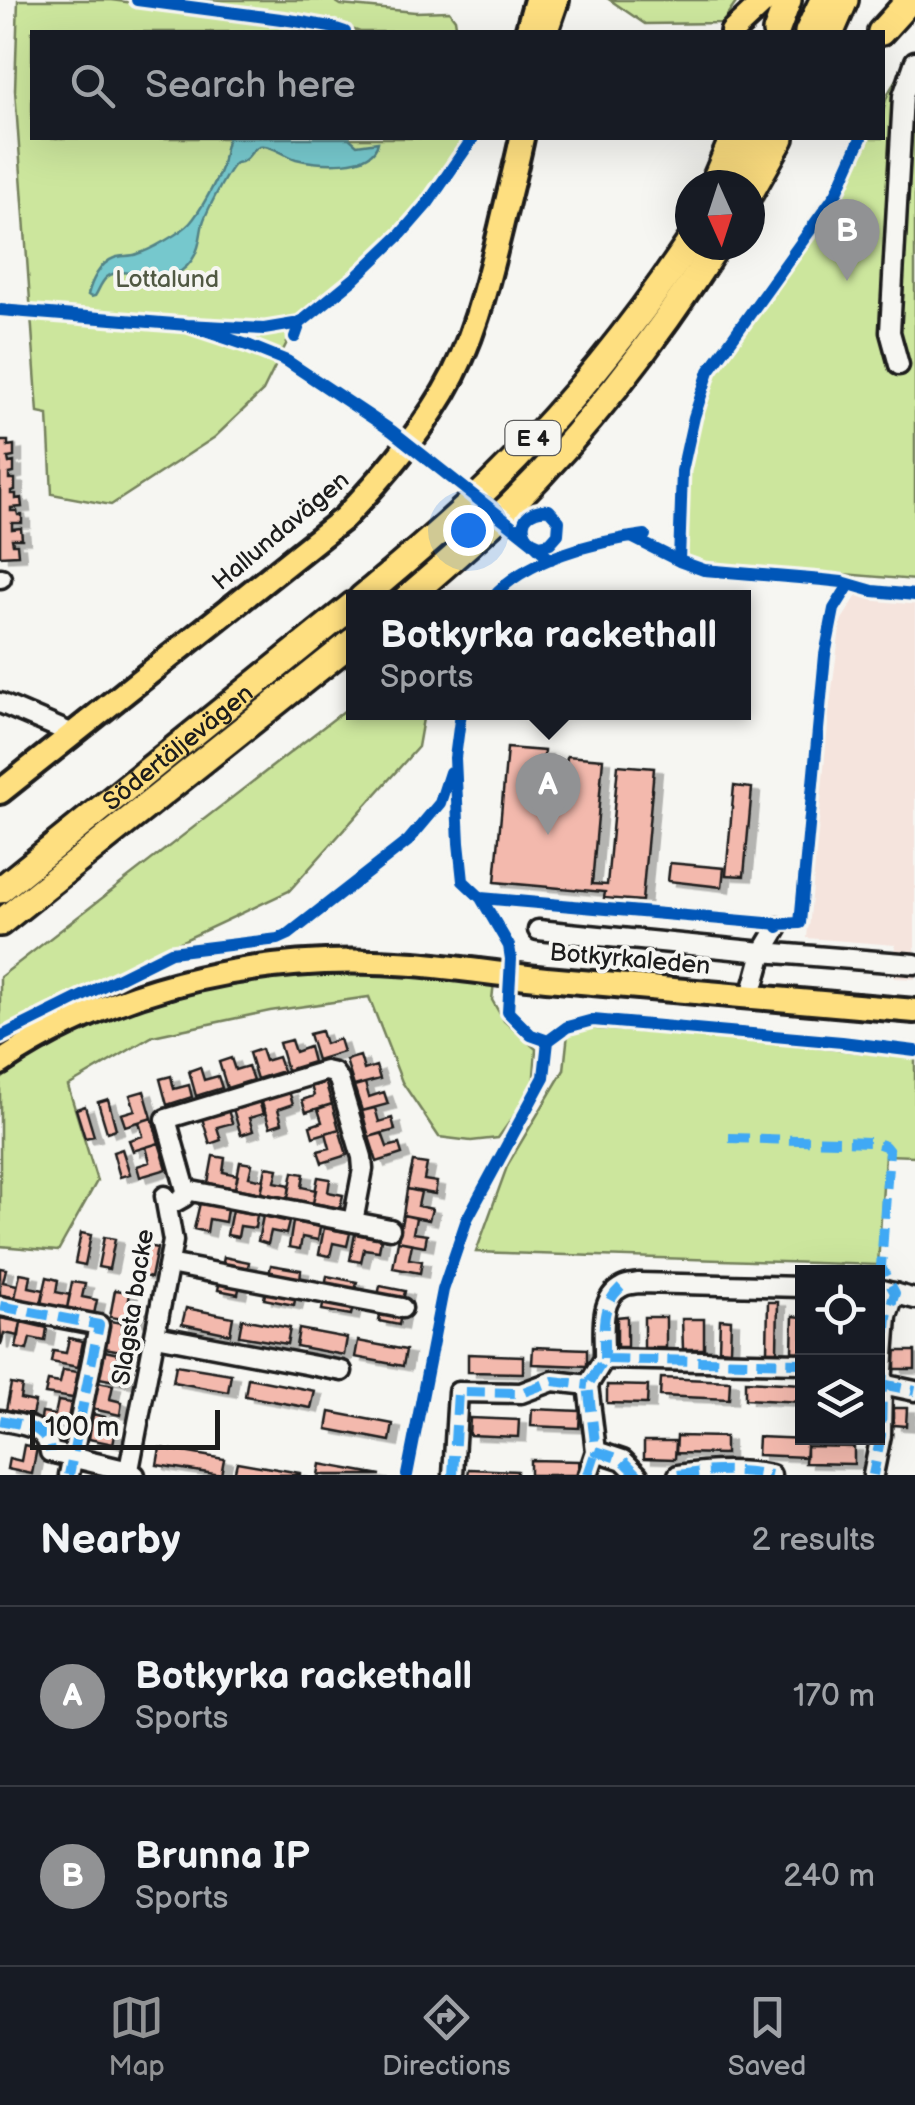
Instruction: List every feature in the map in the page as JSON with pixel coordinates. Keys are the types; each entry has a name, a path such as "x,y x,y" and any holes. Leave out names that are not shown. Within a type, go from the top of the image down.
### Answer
{"highway":[{"path":"777,30 788,0"},
{"path":"809,30 823,0"},
{"path":"832,30 845,0"},
{"path":"883,30 910,0"},
{"path":"719,170 732,140"},
{"path":"743,170 774,140"},
{"path":"760,170 774,140"},
{"name":"E 4","path":"371,590 489,486 574,394 640,313 676,260"},
{"name":"E 4","path":"416,590 510,506 586,425 707,260"},
{"name":"Södertäljevägen","path":"0,890 346,610"},
{"name":"Södertäljevägen","path":"0,923 346,646"}],"main road":[{"path":"536,0 542,30"},
{"path":"543,30 557,0"},
{"path":"734,30 766,0"},
{"name":"Hallundavägen","path":"498,238 510,140"},
{"name":"Hallundavägen","path":"0,792 344,518 386,474 419,431 466,349 481,306 522,140"},
{"name":"Botkyrkaleden","path":"0,1063 61,1028 144,994 220,974 336,961 413,964 915,1011"}],"street":[{"path":"899,365 890,332 904,96 915,61"},
{"path":"0,702 73,734"},
{"path":"751,996 763,952 778,927"},
{"path":"538,930 915,964"},
{"path":"353,1222 362,1157 339,1080 330,1072 166,1119 186,1190 390,1230"},
{"name":"Slagsta backe","path":"131,1474 170,1264 173,1241 167,1201 184,1197 186,1190"},
{"path":"170,1264 402,1308"},
{"path":"588,1475 596,1451 588,1384 604,1359 605,1310 609,1298 621,1287 639,1283 795,1286"},
{"path":"883,1355 886,1291 915,1299"},
{"name":"Slagsta backe","path":"0,1306 99,1325 71,1467"},
{"path":"156,1336 342,1371"},
{"path":"604,1359 795,1362"},
{"path":"885,1377 915,1391"},
{"path":"453,1475 458,1392 521,1394 553,1381 588,1384"},
{"path":"0,1420 35,1427 49,1441 50,1452 71,1467 131,1474"},
{"path":"873,1475 879,1445"},
{"path":"596,1451 623,1460 638,1475"},
{"path":"678,1475 744,1470 771,1475"}],"shaded area":[{"path":"858,594 915,599 915,979 894,978 895,945 807,938 824,749 841,621"}],"green space":[{"name":"Lottalund","path":"18,0 111,0 322,30 30,30 30,140 465,140 417,207 345,281 299,318 263,391 215,437 111,505 52,494 48,415 38,413 15,90"},
{"path":"176,0 333,0 341,5 449,11 457,30 354,30 332,22"},
{"path":"610,0 738,0 722,23 645,24"},
{"path":"915,60 915,580 686,561 690,458 715,372 842,191 866,140 885,140 885,108 898,79"},
{"path":"346,709 346,720 423,720 418,747 289,891 0,1030 0,977"},
{"path":"377,970 494,982 492,1000 504,1021 536,1049 533,1089 498,1138 471,1141 439,1137 402,1082 369,997 270,1011 153,1036 68,1086 97,1181 58,1251 0,1246 0,1080 27,1058 126,1011 186,992 276,976"},
{"path":"585,1028 915,1058 915,1156 885,1155 878,1265 476,1252 508,1164 564,1070 568,1033"}],"water":[{"path":"228,140 351,140 357,145 378,142 366,157 343,163 305,161 268,147 257,147 228,173 205,218 195,256 182,271 160,277 116,273 105,279 95,296 88,295 97,274 109,260 149,249 190,223 222,164"}],"building":[{"path":"0,441 14,445 14,457 8,458 9,463 14,462 14,473 9,474 9,479 15,479 11,494 21,498 22,507 11,508 22,515 22,523 12,523 12,529 21,528 22,539 12,539 18,555 0,556"},
{"path":"507,748 544,751 541,786 564,788 567,756 603,759 592,884 607,885 618,765 654,768 642,901 604,898 605,892 495,882"},
{"path":"734,786 752,788 744,876 726,875"},
{"path":"670,863 724,868 722,887 668,881"},
{"path":"321,1031 325,1044 339,1039 343,1052 317,1060 309,1034"},
{"path":"291,1040 295,1052 309,1047 313,1062 287,1070 279,1043"},
{"path":"261,1049 265,1061 278,1057 283,1071 257,1079 249,1053"},
{"path":"360,1056 364,1070 376,1066 380,1079 354,1086 346,1060"},
{"path":"231,1058 235,1070 248,1066 253,1080 227,1088 219,1062"},
{"path":"200,1067 204,1080 218,1076 222,1088 196,1096 189,1071"},
{"path":"171,1076 174,1089 189,1085 192,1097 167,1105 160,1079"},
{"path":"324,1078 332,1104 306,1112 302,1100 314,1096 310,1082"},
{"path":"365,1083 369,1097 384,1092 388,1104 362,1111 354,1086"},
{"path":"144,1091 152,1118 125,1126 121,1114 135,1110 130,1095"},
{"path":"289,1091 293,1104 278,1109 282,1123 270,1127 261,1100"},
{"path":"108,1099 116,1129 107,1132 98,1102"},
{"path":"259,1101 263,1114 249,1118 253,1131 241,1135 233,1109"},
{"path":"332,1104 339,1129 313,1137 310,1126 322,1122 318,1109"},
{"path":"85,1106 94,1136 85,1138 76,1109"},
{"path":"375,1108 379,1122 392,1118 395,1130 369,1137 362,1111"},
{"path":"228,1110 232,1123 217,1127 221,1140 210,1144 202,1118"},
{"path":"152,1118 159,1143 133,1151 129,1140 143,1136 139,1122"},
{"path":"339,1129 347,1155 322,1163 318,1151 330,1148 326,1133"},
{"path":"382,1133 387,1147 399,1144 402,1154 377,1162 369,1137"},
{"path":"159,1143 167,1169 140,1177 137,1166 150,1162 146,1147"},
{"path":"122,1149 130,1174 120,1177 113,1152"},
{"path":"213,1156 225,1158 223,1172 238,1175 235,1188 208,1183"},
{"path":"240,1162 252,1164 249,1177 264,1180 261,1193 235,1188"},
{"path":"413,1162 427,1164 424,1180 437,1182 435,1194 407,1189"},
{"path":"266,1167 278,1169 275,1182 290,1185 288,1198 261,1193"},
{"path":"293,1172 304,1174 302,1187 316,1190 313,1203 288,1198"},
{"path":"318,1177 330,1179 328,1192 343,1195 340,1208 313,1203"},
{"path":"407,1189 421,1192 418,1206 432,1209 429,1220 403,1215"},
{"path":"200,1203 227,1209 225,1222 209,1219 207,1232 194,1229"},
{"path":"232,1210 257,1215 255,1228 240,1226 238,1237 227,1235"},
{"path":"403,1215 416,1218 413,1233 427,1235 425,1246 398,1241"},
{"path":"263,1216 289,1222 286,1234 271,1231 268,1244 258,1241"},
{"path":"293,1222 320,1227 318,1240 302,1237 300,1249 289,1247"},
{"path":"324,1228 350,1233 347,1246 333,1243 330,1256 319,1254"},
{"path":"81,1233 91,1235 85,1265 75,1263"},
{"path":"355,1234 381,1239 379,1251 364,1249 361,1262 350,1260"},
{"path":"104,1237 115,1239 109,1269 98,1267"},
{"path":"398,1241 412,1244 409,1259 422,1261 420,1273 393,1268"},
{"path":"147,1246 157,1248 151,1278 141,1275"},
{"path":"224,1257 249,1262 247,1272 222,1267"},
{"path":"271,1265 301,1270 300,1281 269,1275"},
{"path":"0,1268 6,1269 3,1282 17,1285 15,1298 0,1295"},
{"path":"20,1273 31,1275 29,1287 44,1290 41,1304 15,1298"},
{"path":"327,1276 357,1282 355,1291 325,1285"},
{"path":"47,1277 58,1280 56,1292 70,1295 67,1308 41,1304"},
{"path":"220,1280 240,1284 238,1294 218,1290"},
{"path":"72,1282 85,1284 82,1297 97,1300 94,1314 67,1308"},
{"path":"380,1286 405,1291 403,1301 378,1296"},
{"path":"266,1289 296,1295 294,1305 264,1299"},
{"path":"115,1290 130,1292 128,1307 140,1309 138,1321 110,1317"},
{"path":"324,1300 353,1306 351,1315 322,1310"},
{"path":"768,1302 778,1302 777,1351 767,1351"},
{"path":"186,1308 233,1317 230,1334 182,1324"},
{"path":"381,1311 401,1314 399,1325 379,1321"},
{"path":"627,1316 627,1347 617,1347 617,1317"},
{"path":"793,1316 795,1352 792,1352"},
{"path":"644,1317 666,1317 666,1348 644,1348"},
{"path":"0,1318 21,1322 19,1336 4,1333 1,1345"},
{"path":"242,1319 290,1328 287,1344 239,1336"},
{"path":"682,1319 704,1319 704,1349 683,1349"},
{"path":"720,1319 731,1320 730,1350 719,1349"},
{"path":"110,1321 123,1323 121,1339 134,1341 132,1353 105,1348"},
{"path":"21,1322 47,1328 45,1341 30,1338 27,1350 16,1348"},
{"path":"299,1329 347,1338 344,1355 296,1346"},
{"path":"69,1338 83,1341 78,1367 51,1362 53,1351 66,1353"},
{"path":"358,1341 406,1350 403,1366 355,1357"},
{"path":"533,1347 587,1349 587,1366 532,1364"},
{"path":"105,1351 118,1354 115,1369 128,1372 126,1383 99,1378"},
{"path":"895,1351 915,1351 915,1369 895,1369"},
{"path":"468,1354 523,1356 523,1373 468,1372"},
{"path":"176,1365 231,1374 228,1392 173,1382"},
{"path":"63,1370 78,1372 73,1398 45,1394 48,1381 60,1383"},
{"path":"248,1378 315,1391 311,1408 245,1396"},
{"path":"661,1378 730,1381 729,1399 660,1396"},
{"path":"745,1381 795,1384 795,1402 745,1399"},
{"path":"98,1382 113,1385 110,1399 122,1402 120,1415 93,1409"},
{"path":"11,1384 22,1386 20,1399 35,1402 32,1415 6,1410"},
{"path":"607,1385 648,1386 647,1404 607,1403"},
{"path":"58,1401 71,1403 66,1429 40,1424 42,1413 55,1415"},
{"path":"893,1408 907,1408 906,1426 893,1425"},
{"path":"532,1409 580,1411 579,1428 531,1426"},
{"path":"330,1412 393,1424 390,1441 327,1429"},
{"path":"93,1414 105,1417 102,1431 115,1434 113,1444 89,1439"},
{"path":"470,1418 519,1420 518,1437 469,1435"},
{"path":"677,1436 725,1437 725,1454 676,1453"},
{"path":"758,1437 795,1439 795,1445 806,1445 806,1457 757,1455"},
{"path":"644,1441 676,1441 675,1459 644,1458"},
{"path":"24,1445 37,1448 32,1474 7,1469 9,1458 21,1461"},
{"path":"806,1446 854,1447 854,1464 805,1463"},
{"path":"160,1448 224,1459 221,1475 157,1465"},
{"path":"530,1460 579,1461 578,1475 530,1475"},
{"path":"237,1462 300,1473 300,1475 234,1475"},
{"path":"320,1464 381,1475 318,1475"},
{"path":"469,1469 517,1471 517,1475 468,1475"}],"marked path":[{"path":"729,1138 873,1142 889,1151 881,1267 895,1293 887,1316 881,1435 873,1475"},
{"path":"604,1359 606,1312 621,1287"},
{"path":"0,1306 99,1325 69,1475"},
{"path":"638,1475 623,1460 596,1451 588,1385 604,1359 795,1363"},
{"path":"453,1475 458,1392 521,1393 553,1381 588,1385"},
{"path":"885,1385 915,1391"},
{"path":"0,1420 39,1431 50,1452"},
{"path":"588,1475 596,1451"},
{"path":"678,1475 725,1471 771,1475"}],"cycle path":[{"path":"137,0 339,30"},
{"path":"295,337 300,323 401,234 472,140"},
{"path":"679,561 682,471 709,371 836,194 860,140"},
{"path":"0,310 264,329 300,323"},
{"path":"187,325 287,361 392,431 531,541 540,545 550,543 558,534 559,521 549,510 529,515 524,528 531,541 551,559"},
{"path":"500,590 523,573 562,554 645,535"},
{"path":"631,537 704,570 842,582 873,591 915,595"},
{"path":"778,927 800,923 825,655 834,609 849,585"},
{"path":"407,1475 443,1290 467,1219 544,1077 548,1041 531,1035 508,1012 509,946 481,898 463,881 455,758 460,720"},
{"path":"0,1037 171,952 278,939 289,934 408,841 440,803 450,772"},
{"path":"481,898 779,924"},
{"path":"548,1041 567,1027 593,1020 915,1051"}],"place":[{"name":"Brunna IP","path":"847,281"},
{"name":"Botkyrka rackethall","path":"548,835"}]}
